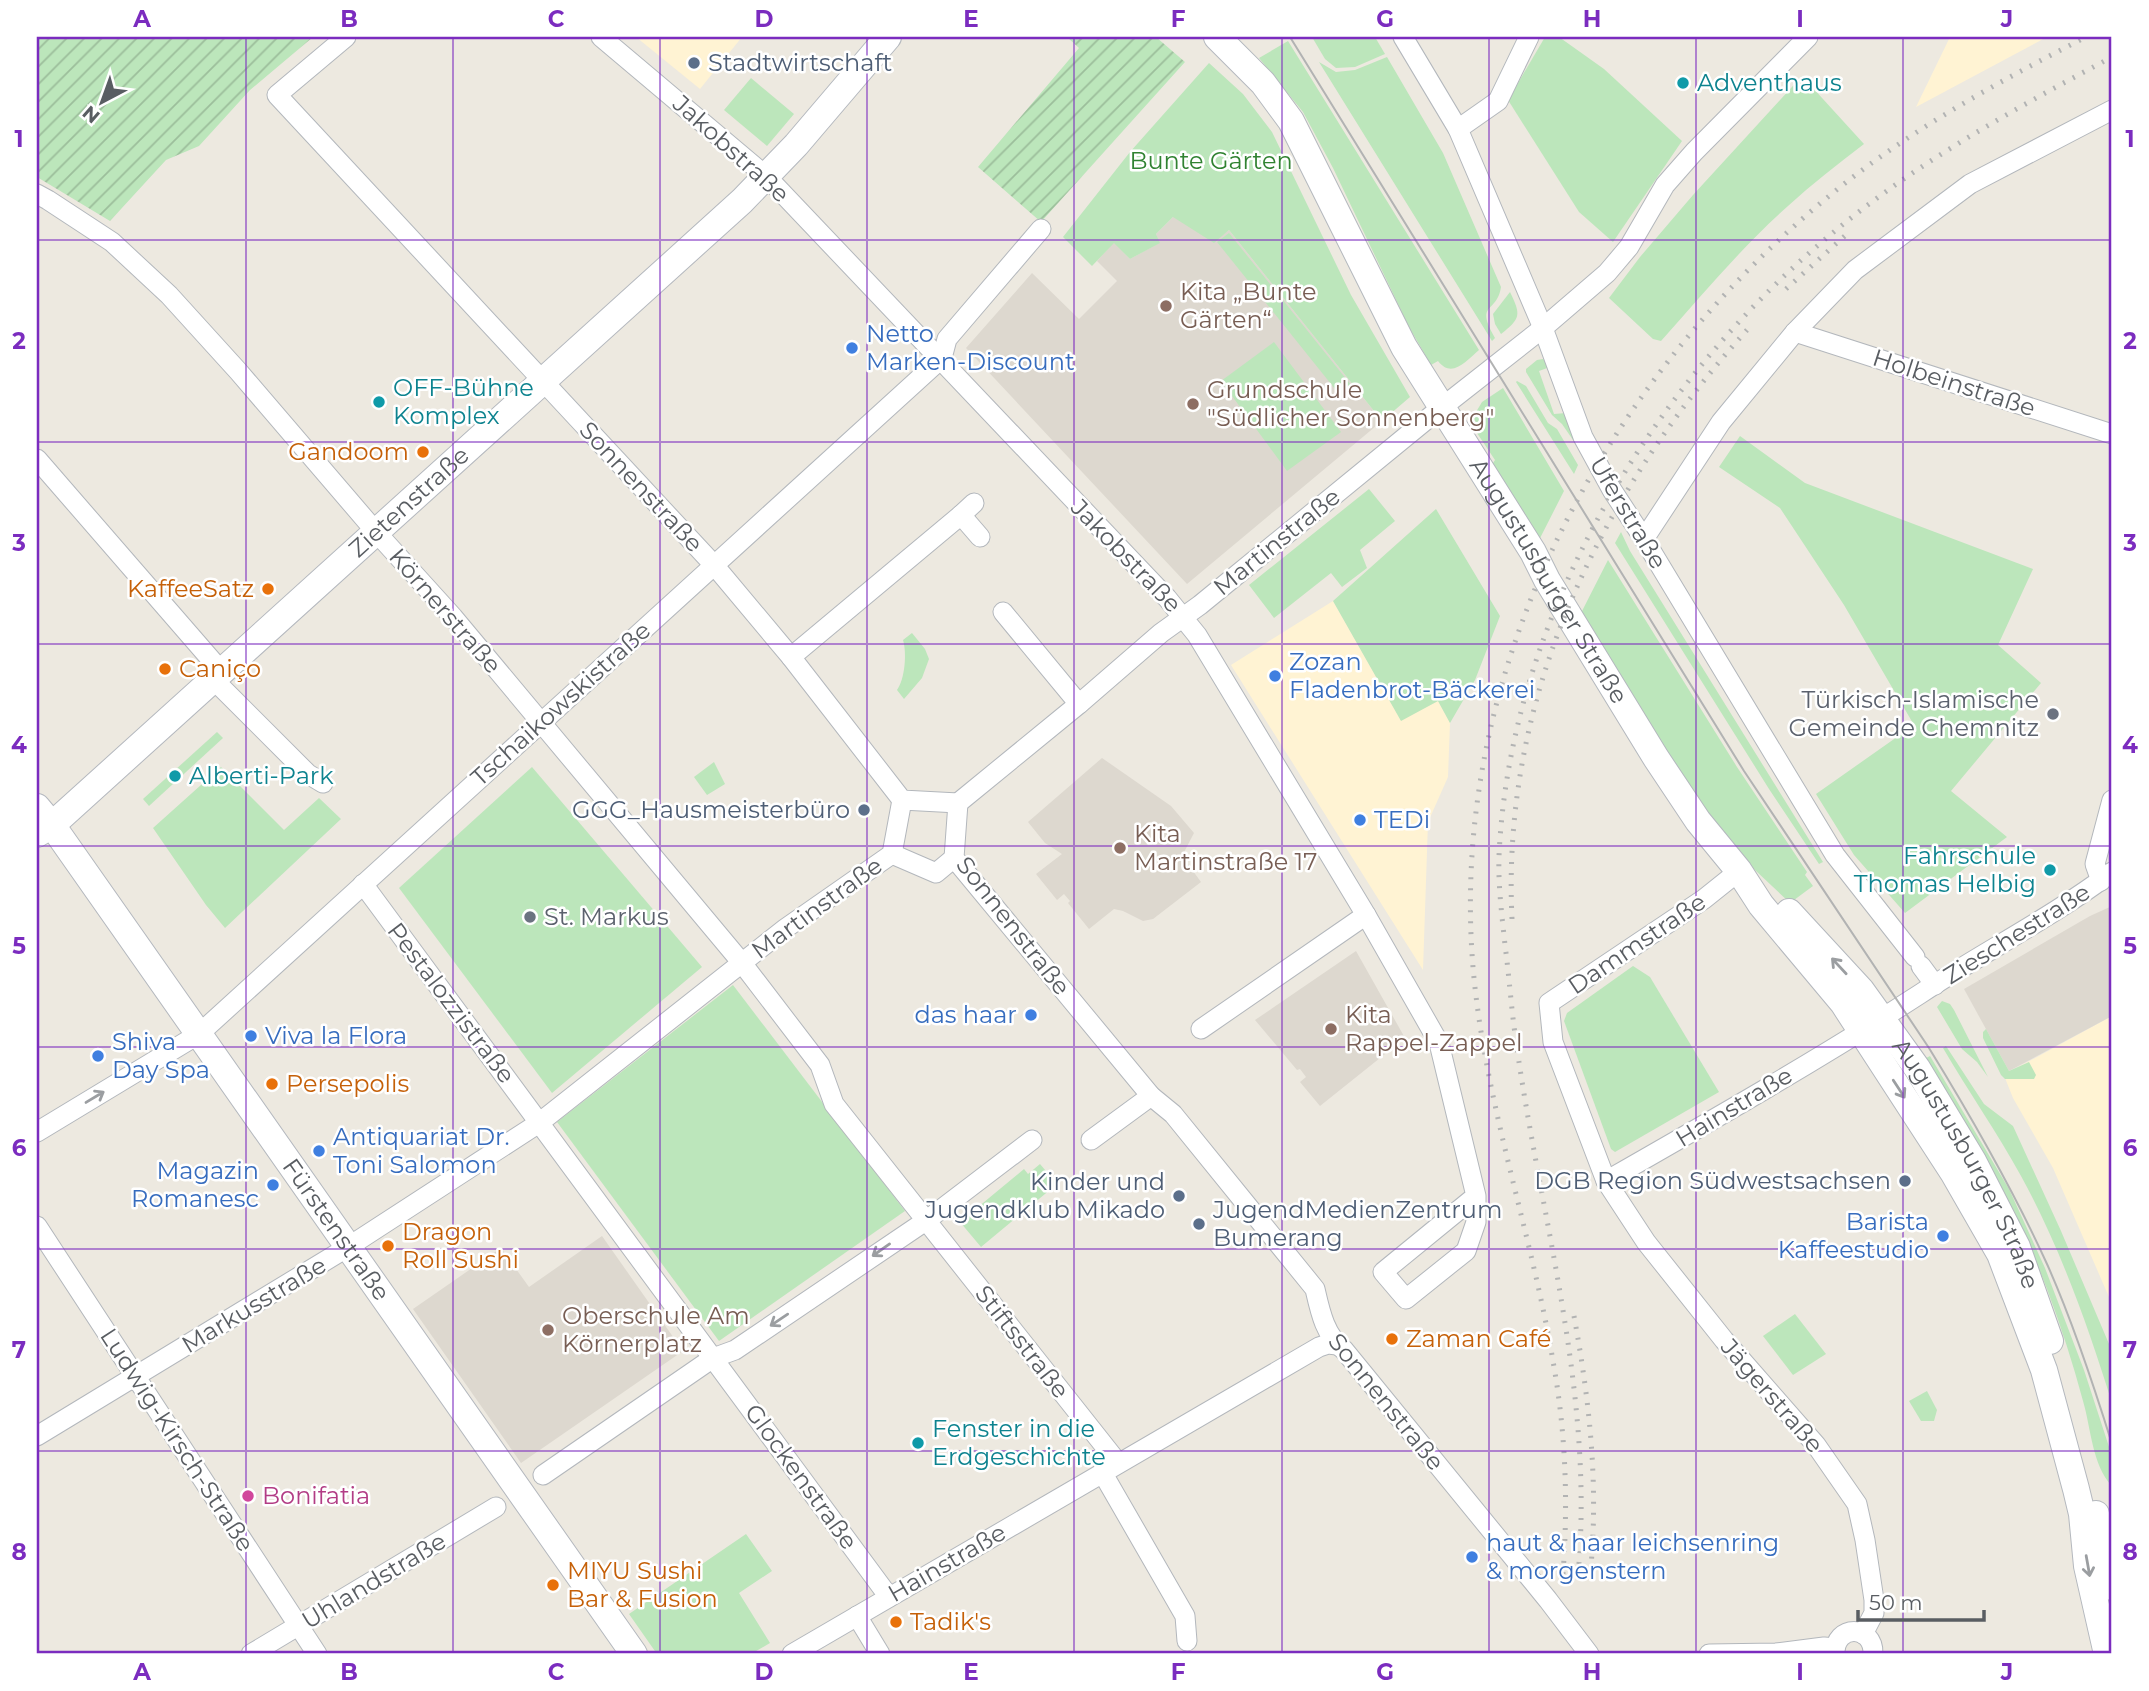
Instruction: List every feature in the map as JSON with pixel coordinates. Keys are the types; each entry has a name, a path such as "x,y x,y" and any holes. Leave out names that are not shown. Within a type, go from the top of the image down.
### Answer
{"street":[{"name":"Sonnenstraße","path":"346,37 277,95 715,565 791,657 902,800"},
{"name":"Jakobstraße","path":"601,37 767,177 942,358 1184,617 1366,915 1439,1043 1476,1196 1476,1222 1466,1251 1406,1299 1383,1272 1476,1196"},
{"name":"Zietenstraße","path":"42,822 217,675 767,177 888,37"},
{"name":"Augustusburger Straße","path":"1217,37 1263,83 1291,121 1404,347 1656,758 1760,905 1835,992 1872,1025 2000,1254 2096,1511 2112,1587"},
{"name":"Uferstraße","path":"1403,37 1458,130 1543,328 1583,437 1612,491 1835,855 1935,985"},
{"path":"1458,130 1497,101 1529,37"},
{"name":"Martinstraße","path":"958,803 1161,633 1543,328 1607,273 1629,247 1665,185 1808,37"},
{"path":"1644,540 1721,422 1795,332 1856,270 1970,184 2112,110"},
{"name":"Körnerstraße","path":"37,194 112,242 169,295 453,617 742,963"},
{"name":"Tschaikowskistraße","path":"37,1132 199,1034 942,358 947,339 1041,229"},
{"name":"Holbeinstraße","path":"1795,332 2112,434"},
{"path":"37,459 217,675 308,774 323,783"},
{"path":"791,657 968,509 980,537"},
{"path":"1003,612 1079,704"},
{"name":"Martinstraße","path":"539,1123 786,928 892,854 902,800"},
{"path":"902,800 958,803"},
{"name":"Zieschestraße","path":"1872,1025 2029,928 2107,876 2095,864 2112,800"},
{"name":"Sonnenstraße","path":"958,803 954,858 1150,1096 1173,1114 1315,1289 1323,1323 1337,1345 1344,1350 1548,1600 1589,1654"},
{"name":"Fürstenstraße","path":"42,822 199,1034 634,1654"},
{"name":"Martinstraße","path":"892,854 936,873 954,858"},
{"name":"Dammstraße","path":"1606,1181 1553,1042 1549,1003 1704,899 1739,872"},
{"name":"Pestalozzistraße","path":"363,884 713,1358"},
{"path":"1201,1029 1366,915"},
{"name":"Stiftsstraße","path":"742,963 820,1065 834,1104 927,1220 1110,1468"},
{"name":"Hainstraße","path":"1606,1181 1872,1025"},
{"path":"1091,1140 1150,1096"},
{"name":"Markusstraße","path":"37,1436 348,1247 539,1123"},
{"path":"544,1475 713,1358 735,1350 927,1220 1032,1140"},
{"name":"Jägerstraße","path":"1606,1181 1646,1242 1717,1332 1816,1445 1857,1504 1874,1600 1874,1614 1863,1634"},
{"name":"Ludwig-Kirsch-Straße","path":"37,1226 317,1654"},
{"name":"Hainstraße","path":"792,1654 1319,1347 1337,1345"},
{"name":"Glockenstraße","path":"713,1358 890,1597"},
{"path":"1110,1468 1185,1616 1186,1641"},
{"name":"Uhlandstraße","path":"251,1654 496,1507"},
{"name":"Augustusburger Straße","path":"2096,1511 2087,1566 2107,1654"},
{"path":"857,1616 880,1654"},
{"path":"1709,1654 1776,1653 1824,1647 1835,1651 1838,1640 1852,1632 1863,1634 1871,1643 1873,1654"}],"shaded area":[{"name":"Stadtwirtschaft","path":"636,37 742,37 700,89"},
{"path":"1950,37 2047,37 1916,107"},
{"name":"Grundschule \"Südlicher Sonnenberg\"","path":"1174,216 1214,242 1229,230 1382,421 1187,584 966,348 1032,273 1079,319 1117,281 1097,261 1114,242 1130,259 1159,243 1156,234"},
{"path":"1333,601 1401,720 1438,701 1450,723 1448,777 1428,822 1423,970 1231,665"},
{"name":"Kita Martinstraße 17","path":"1102,758 1171,806 1194,833 1182,856 1201,882 1153,919 1143,921 1114,909 1089,929 1064,894 1057,900 1036,874 1062,854 1045,843 1028,822"},
{"path":"2112,906 2112,1016 2009,1071 1964,989"},
{"name":"Kita Rappel-Zappel","path":"1356,951 1405,1038 1320,1106 1300,1082 1306,1077 1300,1069 1297,1070 1255,1020"},
{"path":"2112,1016 2112,1304 2053,1168 2013,1098 2005,1078 2013,1070"},
{"name":"Oberschule Am Körnerplatz","path":"602,1236 683,1351 521,1463 413,1309 501,1248 529,1287"}],"green space":[{"path":"37,37 313,37 250,90 199,146 166,160 110,221 37,177"},
{"path":"1067,37 1156,37 1185,62 1041,222 978,167 1079,48"},
{"path":"1312,37 1375,37 1385,54 1355,67 1336,68 1325,59"},
{"path":"1545,37 1559,37 1604,69 1682,141 1613,242 1579,212 1508,100"},
{"path":"1288,41 1479,350 1459,366 1448,368 1438,361 1431,365 1409,327 1333,168 1303,112 1259,58"},
{"path":"1387,57 1443,153 1501,287 1487,313 1489,327 1495,338 1492,341 1319,62 1336,72 1355,70"},
{"name":"Bunte Gärten","path":"1209,63 1243,94 1272,132 1351,295 1410,397 1382,421 1229,230 1214,243 1173,217 1156,234 1160,243 1130,259 1114,243 1092,266 1063,237 1130,152"},
{"path":"1802,76 1864,144 1771,222 1661,341 1653,339 1609,298 1693,195"},
{"path":"751,78 794,114 767,146 724,110"},
{"path":"1229,233 1355,390 1343,399 1217,242"},
{"path":"1510,292 1517,316 1501,334 1493,314"},
{"path":"1274,342 1341,432 1287,471 1221,381"},
{"path":"1543,359 1550,367 1539,371 1554,414 1566,413 1574,435 1573,440 1552,415 1526,372 1537,360"},
{"path":"1516,382 1526,386 1548,423 1557,429 1578,465 1574,474"},
{"path":"1503,388 1564,491 1536,546 1491,466 1495,460 1477,433 1479,431 1473,417 1482,402"},
{"path":"1740,436 1805,483 2033,569 1998,645 2041,683 1951,791 2007,837 1905,913 1854,855 1816,794 1914,725 1844,605 1780,508 1719,467"},
{"path":"1369,489 1395,521 1360,550 1367,568 1342,587 1331,573 1274,618 1249,585"},
{"path":"1436,509 1500,616 1475,680 1450,723 1438,701 1401,721 1333,601"},
{"path":"1621,532 1630,551 1823,862 1819,864 1769,789 1615,543"},
{"path":"1608,560 1737,767 1807,872 1805,875 1813,886 1790,903 1740,856 1711,821 1580,615"},
{"path":"912,633 925,649 929,659 922,678 904,699 897,690 904,666 903,640"},
{"path":"217,732 223,738 149,806 143,799"},
{"path":"714,762 725,784 707,795 694,777"},
{"path":"221,767 284,830 319,798 341,819 225,928 153,828"},
{"path":"532,767 702,967 552,1093 399,888"},
{"path":"1633,966 1650,977 1719,1092 1615,1152 1611,1149 1564,1021 1567,1013"},
{"path":"733,985 905,1211 719,1341 557,1122"},
{"path":"1942,1001 1950,1004 1954,1010 1988,1077 1977,1062 1962,1049 1937,1007"},
{"path":"1986,1029 2009,1071 2029,1062 2036,1075 2034,1079 2005,1079 2001,1075 1983,1038"},
{"path":"1946,1046 1984,1104 2013,1126 2112,1351 2112,1403 2083,1316 2035,1203 2012,1160 1943,1048"},
{"path":"1930,1056 2009,1189 2045,1268 2084,1370 2112,1456 2112,1486 2096,1457 2071,1359 2033,1255 1984,1154 1924,1059"},
{"path":"1040,1164 1057,1184 981,1247 960,1222 1024,1169 1028,1174"},
{"path":"1795,1314 1826,1354 1793,1375 1763,1336"},
{"path":"1927,1391 1937,1410 1934,1421 1921,1421 1909,1401"},
{"path":"746,1534 772,1571 739,1593 770,1643 751,1654 657,1654 629,1614"}],"tram line":[{"path":"1290,37 1744,771 1929,1048 1961,1101 2006,1181 2047,1264 2082,1353 2112,1444"}],"railway":[{"path":"1563,1574 1565,1470 1558,1393 1546,1321 1503,1141 1477,1004 1471,887 1482,771 1510,659 1552,551 1607,448 1675,353 1753,266 1839,188 1898,145 1990,88 2086,37"},
{"path":"1578,1575 1581,1507 1579,1439 1572,1371 1525,1101 1500,890 1499,856 1509,765 1531,675 1564,588 1606,504 1656,424 1714,350 1778,282 1877,198 2009,113 2112,57"},
{"path":"1786,289 1848,233"},
{"path":"1512,919 1513,836 1524,756 1543,677 1571,602 1606,529 1647,459 1695,393 1747,330"},
{"path":"1574,1316 1585,1381 1593,1478 1590,1577"}],"place":[{"name":"Stadtwirtschaft","path":"694,63"},
{"name":"Adventhaus","path":"1683,83"},
{"name":"Kita „Bunte Gärten“","path":"1166,306"},
{"name":"Netto Marken-Discount","path":"852,348"},
{"name":"OFF-Bühne Komplex","path":"379,402"},
{"name":"Grundschule \"Südlicher Sonnenberg\"","path":"1193,404"},
{"name":"Gandoom","path":"423,452"},
{"name":"KaffeeSatz","path":"268,589"},
{"name":"Caniço","path":"165,669"},
{"name":"Zozan Fladenbrot-Bäckerei","path":"1275,676"},
{"name":"Türkisch-Islamische Gemeinde Chemnitz","path":"2053,714"},
{"name":"Alberti-Park","path":"175,776"},
{"name":"GGG_Hausmeisterbüro","path":"864,810"},
{"name":"TEDi","path":"1360,820"},
{"name":"Kita Martinstraße 17","path":"1120,848"},
{"name":"Fahrschule Thomas Helbig","path":"2050,870"},
{"name":"St. Markus","path":"530,917"},
{"name":"das haar","path":"1031,1015"},
{"name":"Kita Rappel-Zappel","path":"1331,1029"},
{"name":"Viva la Flora","path":"251,1036"},
{"name":"Shiva Day Spa","path":"98,1056"},
{"name":"Persepolis","path":"272,1084"},
{"name":"Antiquariat Dr. Toni Salomon","path":"319,1151"},
{"name":"DGB Region Südwestsachsen","path":"1905,1181"},
{"name":"Magazin Romanesc","path":"273,1185"},
{"name":"Kinder und Jugendklub Mikado","path":"1179,1196"},
{"name":"JugendMedienZentrum Bumerang","path":"1199,1224"},
{"name":"Barista Kaffeestudio","path":"1943,1236"},
{"name":"Dragon Roll Sushi","path":"388,1246"},
{"name":"Oberschule Am Körnerplatz","path":"548,1330"},
{"name":"Zaman Café","path":"1392,1339"},
{"name":"Fenster in die Erdgeschichte","path":"918,1443"},
{"name":"Bonifatia","path":"248,1496"},
{"name":"haut & haar leichsenring & morgenstern","path":"1472,1557"},
{"name":"MIYU Sushi Bar & Fusion","path":"553,1585"},
{"name":"Tadik's","path":"896,1622"}]}
